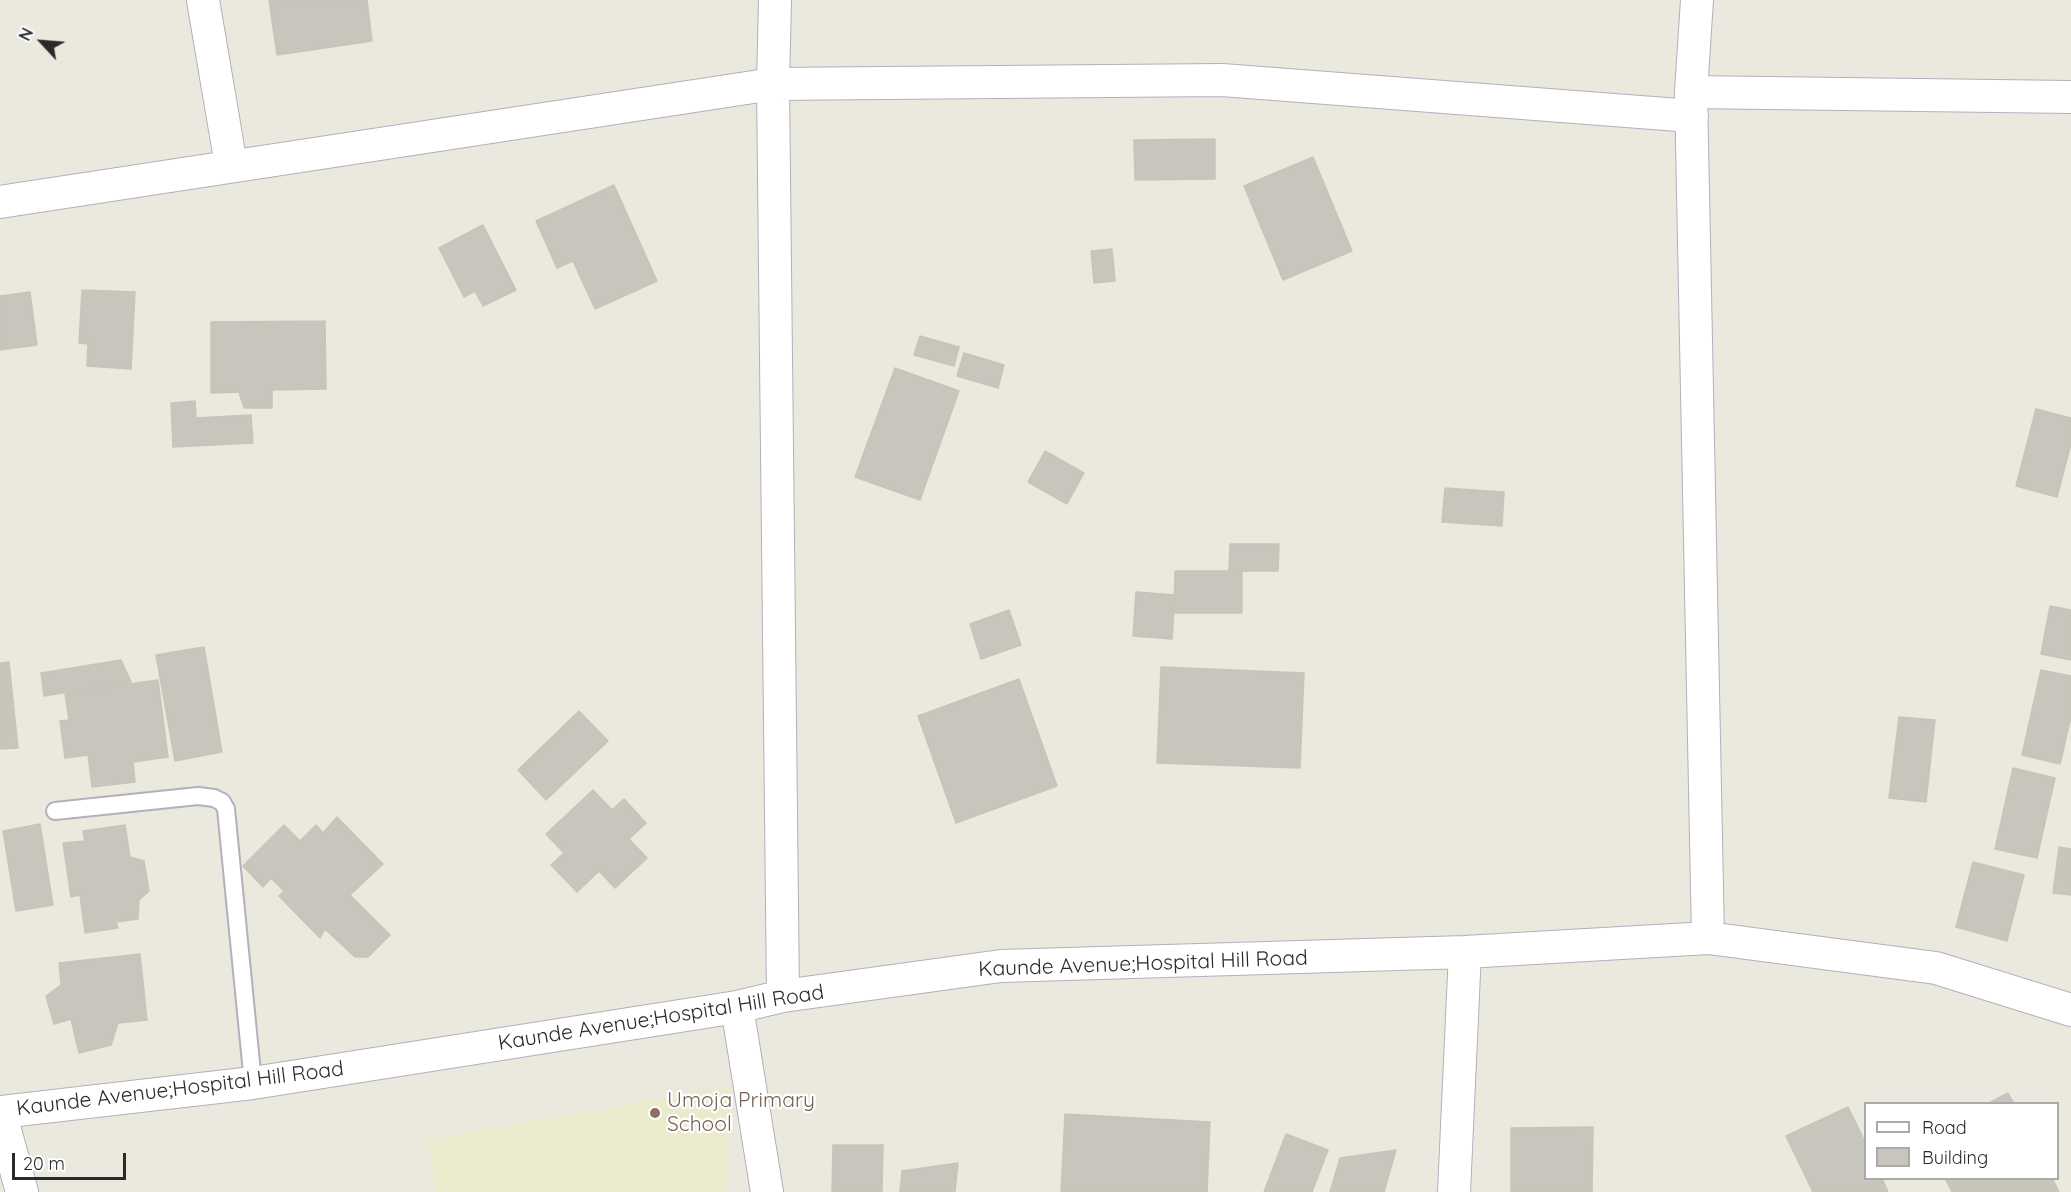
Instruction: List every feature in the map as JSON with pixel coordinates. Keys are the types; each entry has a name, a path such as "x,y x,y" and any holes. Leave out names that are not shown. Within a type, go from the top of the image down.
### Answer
{"street":[{"path":"203,0 231,165"},
{"path":"775,0 773,84 783,996"},
{"path":"1696,0 1692,104 1708,938"},
{"path":"0,202 773,84 1222,80 1692,104 2071,97"},
{"name":"Kaunde Avenue;Hospital Hill Road","path":"0,1112 253,1083 737,1008 783,996 1001,966 1465,952 1708,938 1936,968 2071,1010"},
{"path":"1454,1192 1465,952"},
{"path":"737,1008 767,1192"},
{"path":"0,1112 22,1192"}],"lane":[{"path":"55,811 198,796 214,798 222,802 226,809 253,1083"}],"shaded area":[{"name":"Umoja Primary School","path":"733,1086 725,1192 437,1192 426,1140"}],"building":[{"path":"269,0 367,0 372,41 277,55"},
{"path":"1215,139 1215,179 1135,180 1134,140"},
{"path":"1313,157 1352,251 1283,280 1244,186"},
{"path":"614,185 657,281 595,309 573,261 557,268 536,221"},
{"path":"483,225 516,290 483,306 475,291 464,297 439,248"},
{"path":"1112,249 1115,281 1094,283 1091,251"},
{"path":"82,290 135,292 131,369 87,366 88,344 79,343"},
{"path":"30,292 37,345 0,350 0,296"},
{"path":"325,321 326,389 272,390 272,408 244,408 239,392 211,393 211,322"},
{"path":"920,336 959,347 954,366 914,355"},
{"path":"964,353 1004,365 998,388 957,376"},
{"path":"895,368 959,391 920,500 855,477"},
{"path":"195,401 196,418 251,415 253,443 173,447 171,403"},
{"path":"2036,409 2071,418 2071,444 2057,497 2016,486"},
{"path":"1045,451 1084,473 1067,504 1028,482"},
{"path":"1445,488 1504,492 1502,526 1442,522"},
{"path":"1230,544 1279,544 1278,571 1229,571"},
{"path":"1175,571 1242,571 1242,613 1174,613"},
{"path":"1136,592 1175,595 1172,639 1133,636"},
{"path":"2050,606 2071,610 2071,660 2041,654"},
{"path":"1009,610 1021,645 981,659 970,624"},
{"path":"204,647 222,752 175,761 156,655"},
{"path":"121,660 131,682 44,696 41,673"},
{"path":"9,662 18,748 0,749 0,663"},
{"path":"1161,667 1304,673 1300,768 1157,763"},
{"path":"2041,670 2071,676 2071,717 2060,764 2022,755"},
{"path":"1019,679 1057,786 956,823 918,716"},
{"path":"158,680 168,757 133,762 135,782 92,787 88,755 65,758 60,721 69,720 65,693"},
{"path":"579,711 608,741 546,800 518,770"},
{"path":"1899,717 1935,720 1926,802 1889,798"},
{"path":"2013,768 2055,778 2037,858 1995,849"},
{"path":"593,790 612,810 624,799 646,823 629,839 647,858 615,888 599,871 577,892 551,865 564,853 546,834"},
{"path":"337,817 383,864 350,895 390,935 368,957 355,957 325,929 320,938 279,896 284,891 271,878 263,887 243,866 284,825 300,841 316,825 323,833"},
{"path":"40,824 53,905 16,911 3,831"},
{"path":"125,825 130,857 144,861 149,891 139,900 138,919 116,922 118,928 85,933 80,895 71,897 63,843 85,841 83,831"},
{"path":"2059,847 2071,849 2071,895 2053,893"},
{"path":"1973,862 2024,875 2007,941 1956,927"},
{"path":"140,954 147,1020 118,1023 111,1045 79,1053 71,1019 54,1024 46,996 61,985 59,963"},
{"path":"2008,1093 2013,1102 1991,1102"},
{"path":"1848,1107 1864,1140 1864,1180 1883,1180 1888,1192 1813,1192 1786,1136"},
{"path":"1065,1114 1210,1122 1207,1192 1061,1192"},
{"path":"1593,1127 1592,1192 1511,1192 1511,1128"},
{"path":"1286,1134 1328,1150 1312,1192 1264,1192"},
{"path":"833,1145 883,1145 882,1192 832,1192"},
{"path":"1396,1150 1384,1192 1330,1192 1340,1158"},
{"path":"958,1163 955,1192 900,1192 902,1171"},
{"path":"1946,1180 2053,1180 2059,1192 1952,1192"}],"place":[{"name":"Umoja Primary School","path":"655,1113"}]}
